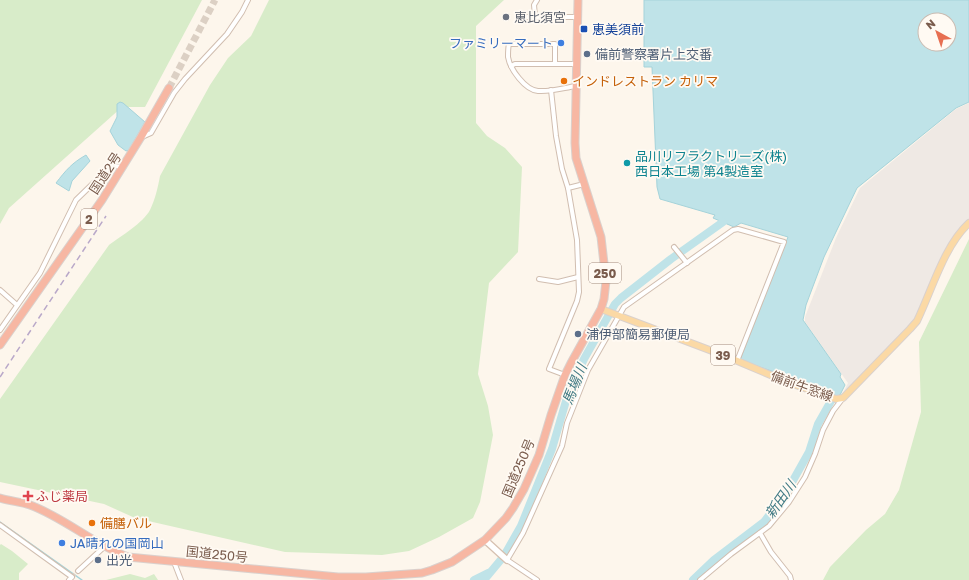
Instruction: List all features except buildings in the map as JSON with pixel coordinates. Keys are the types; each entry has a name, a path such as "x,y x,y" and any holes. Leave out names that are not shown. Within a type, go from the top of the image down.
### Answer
{"highway":[{"name":"国道250号","path":"0,498 30,505 58,519 104,547 128,557 338,577 366,578 432,570 452,562 485,540 506,518 524,489 539,455 565,375 603,309 606,281 601,237 576,158 574,143 578,0"},
{"name":"国道2号","path":"0,345 123,168 169,88"}],"main road":[{"name":"備前牛窓線","path":"603,309 738,361 787,382 841,399 910,330 917,320 949,249 959,234 969,223"}],"street":[{"path":"142,137 151,133 174,93 227,34 242,12 248,0"},
{"path":"535,16 534,5 537,0"},
{"path":"526,17 577,17"},
{"path":"554,63 555,44 508,44 508,58 511,66 526,85 534,90 552,90 576,86"},
{"path":"511,66 515,64 576,64"},
{"path":"552,90 556,136 562,169 568,188 577,240 579,292 577,301 549,369 565,375"},
{"path":"0,330 40,273 79,196 109,168 114,166 123,168"},
{"path":"568,188 584,184"},
{"path":"506,559 523,533 562,446 567,423 588,370 618,315 624,307 686,262 733,230 738,229 784,242 738,361"},
{"path":"674,247 686,262"},
{"path":"539,279 558,282 578,277"},
{"path":"0,290 17,305"},
{"path":"700,580 731,554 769,526 789,502 805,477 823,430 841,399"},
{"path":"0,525 72,576 69,580"},
{"path":"760,533 771,552 790,576 791,580"},
{"path":"485,540 506,559 537,580"},
{"path":"78,571 104,547"},
{"path":"174,562 181,580"}],"shaded area":[{"path":"969,103 969,219 949,243 912,323 842,395 848,383 805,322 805,317 836,238 860,188 956,109"}],"green space":[{"path":"0,0 202,0 145,107 122,107 9,208 0,224"},
{"path":"269,0 504,0 476,26 476,123 487,136 505,148 522,167 518,252 489,283 478,374 488,406 493,435 480,502 473,518 439,537 409,551 382,555 285,552 135,518 104,504 0,482 0,399 109,245 147,215 153,202 160,176 210,85 228,58 251,36"},
{"path":"969,239 969,580 823,580 830,567 866,530 885,514 899,490 921,412 919,342"},
{"path":"1,544 28,564 19,573 19,580 0,580"},
{"path":"130,574 145,578 154,574 158,580 106,580"}],"water":[{"path":"644,0 969,0 969,102 956,108 857,188 824,257 806,305 803,320 841,374 840,377 845,385 840,395 740,360 788,237 741,223 734,227 713,218 715,215 660,199 657,187 652,67 644,67"},
{"path":"120,102 145,122 129,150 126,151 118,145 110,131 117,117 117,104"},
{"path":"86,155 90,161 72,181 69,191 56,183 70,167"}],"waterway":[{"name":"馬場川","path":"484,580 504,556 521,526 552,449 568,394 584,359 615,304 671,259 723,222"},
{"name":"新田川","path":"693,580 714,560 764,522 786,493 809,452 818,424 835,394"},
{"path":"0,522 82,580"},
{"name":"馬場川","path":"474,580 488,573"}],"tunnel":[{"path":"169,88 215,0"},
{"path":"72,577 78,571"}],"railway":[{"path":"0,377 106,216"}],"place":[{"name":"恵比須宮","path":"506,17"},
{"name":"恵美須前","path":"584,29"},
{"name":"ファミリーマート","path":"561,43"},
{"name":"備前警察署片上交番","path":"587,54"},
{"name":"インドレストラン カリマ","path":"564,81"},
{"name":"品川リフラクトリーズ(株) 西日本工場 第4製造室","path":"627,163"},
{"name":"浦伊部簡易郵便局","path":"578,334"},
{"name":"ふじ薬局","path":"28,496"},
{"name":"備膳バル","path":"92,523"},
{"name":"JA晴れの国岡山","path":"62,543"},
{"name":"出光","path":"98,560"}]}
